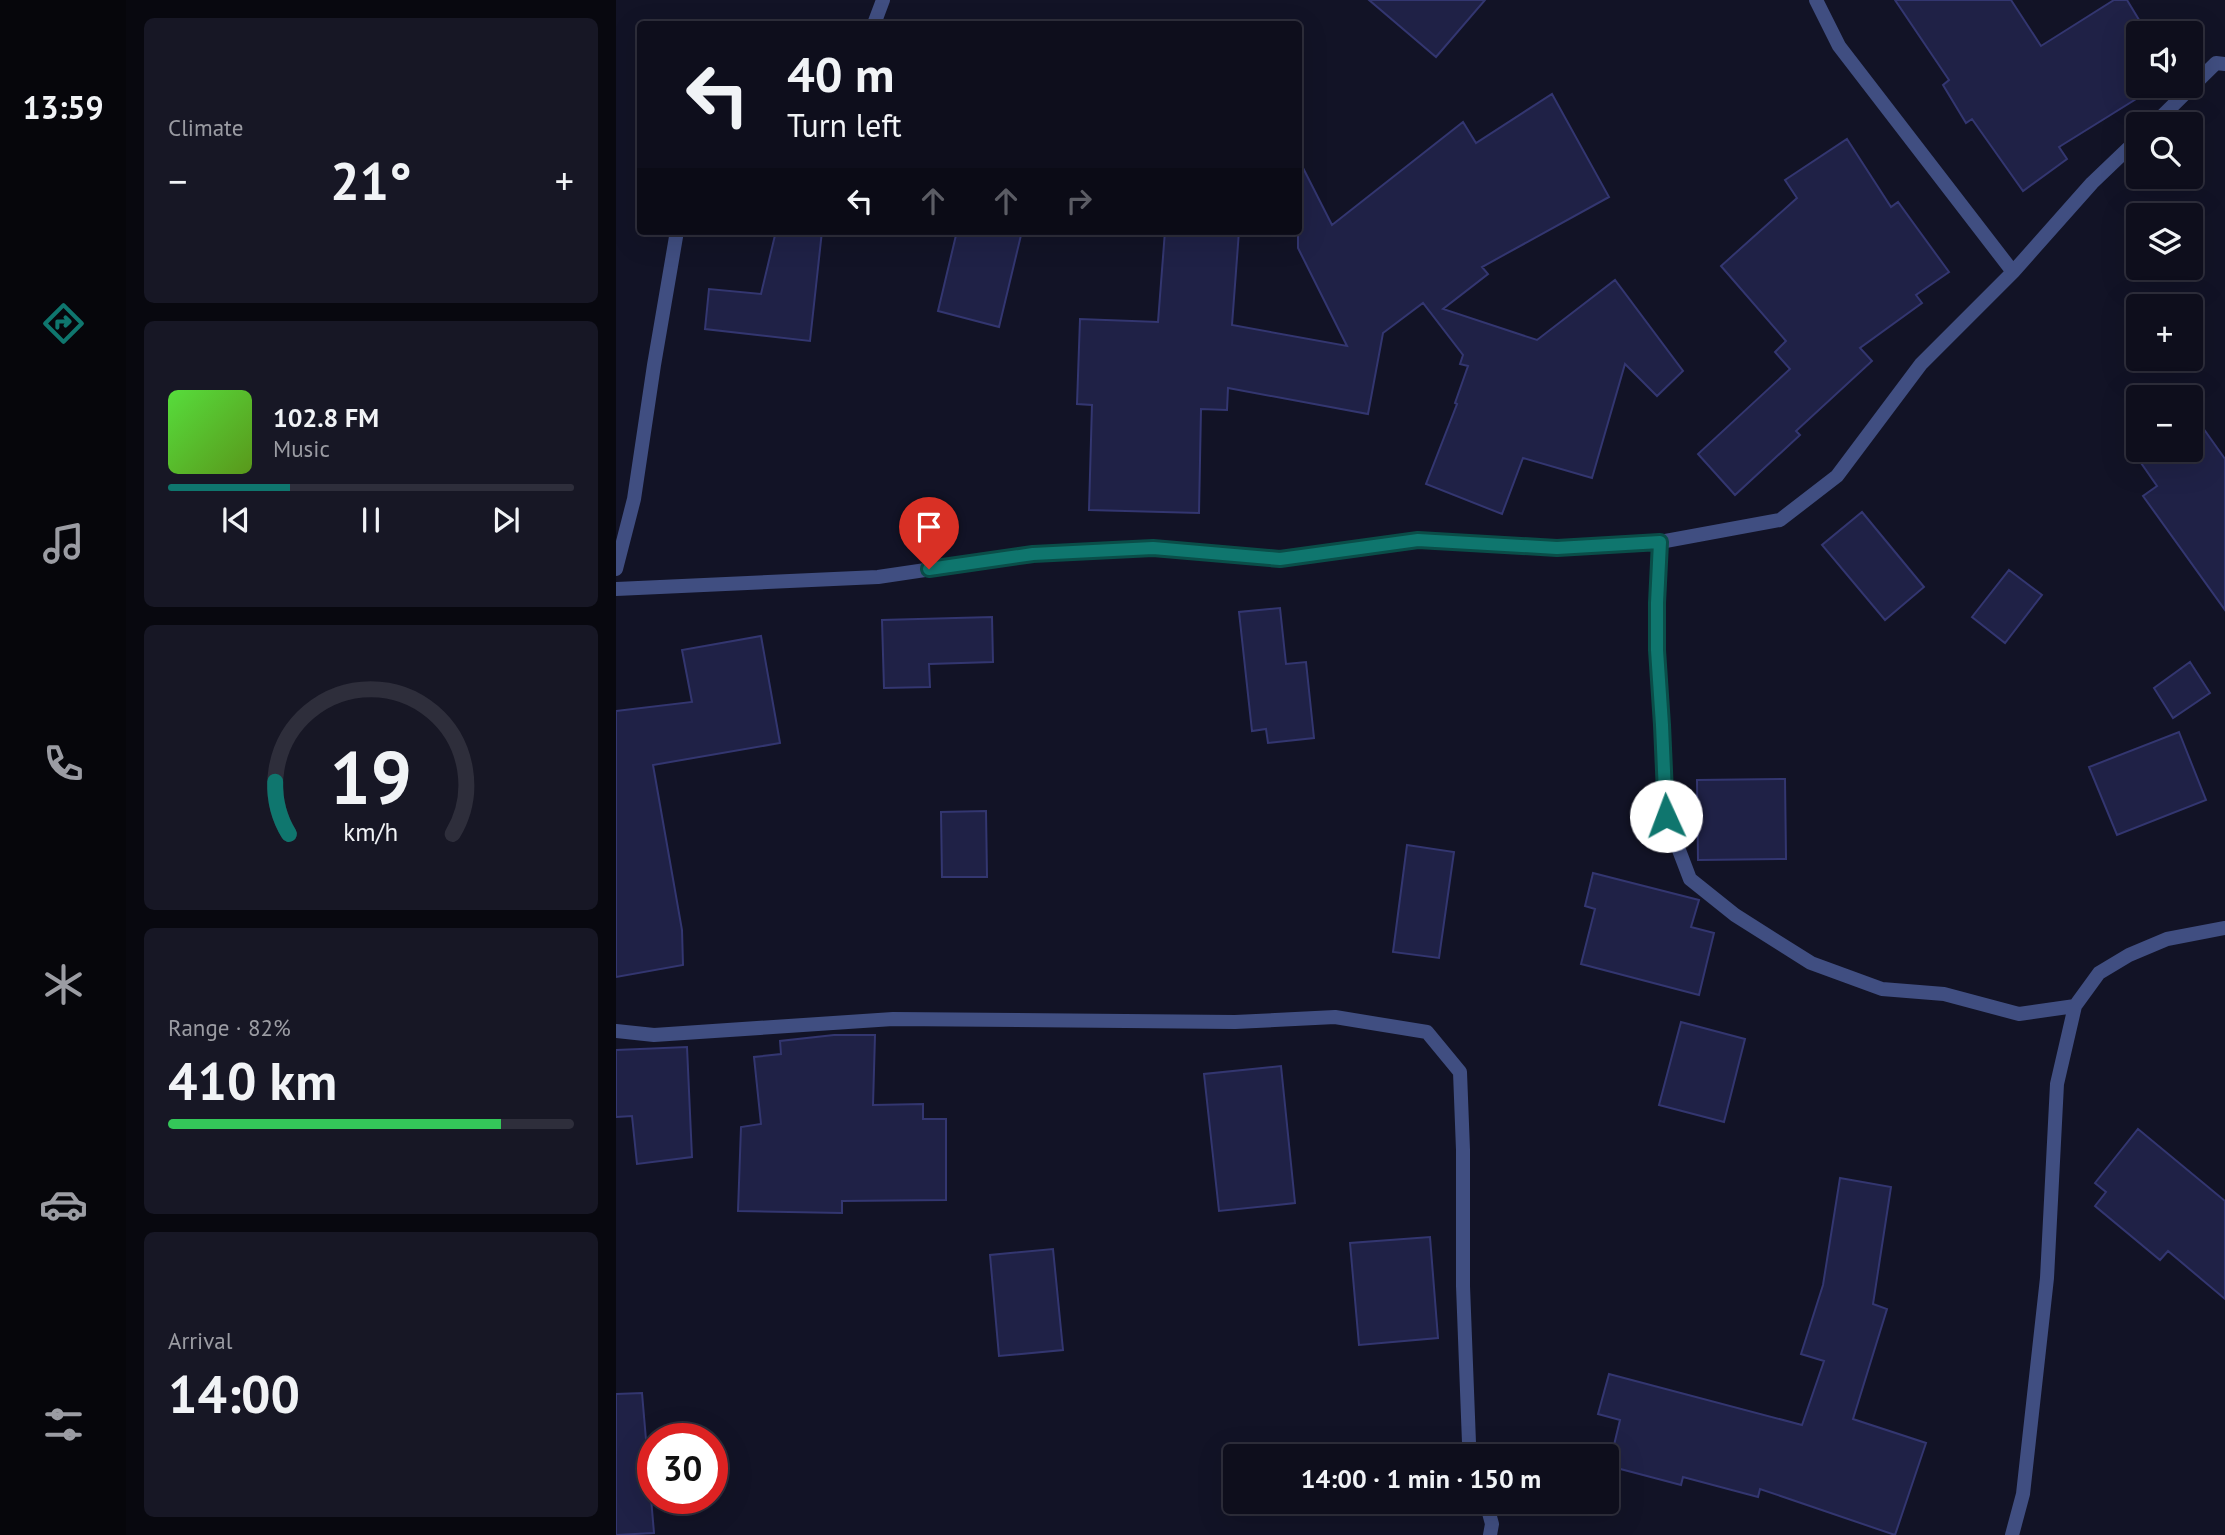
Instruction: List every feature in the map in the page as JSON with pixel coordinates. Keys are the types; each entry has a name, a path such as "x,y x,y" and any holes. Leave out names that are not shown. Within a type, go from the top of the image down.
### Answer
{"street":[{"path":"875,21 883,0"},
{"path":"1816,0 1839,46 2013,272"},
{"path":"2166,112 2216,62 2225,64"},
{"path":"616,589 878,577 1033,554 1153,548 1280,559 1418,540 1557,548 1660,542 1780,520 1837,476 1921,364 2013,272 2092,183 2126,150"},
{"path":"616,569 635,499 676,235"},
{"path":"1660,542 1657,650 1666,816 1690,879 1735,915 1811,963 1882,989 1944,994 2019,1014 2075,1006"},
{"path":"2012,1535 2023,1493 2047,1278 2057,1084 2075,1006 2099,973 2129,956 2167,939 2225,928"},
{"path":"616,1031 654,1035 893,1020 1235,1022 1335,1017 1427,1032 1460,1072 1463,1286 1469,1444"},
{"path":"1489,1514 1492,1524 1490,1535"}],"building":[{"path":"1369,0 1485,0 1436,57"},
{"path":"1895,0 2011,0 2041,46 2114,0 2127,0 2140,21 2126,21 2126,98 2138,98 2059,147 2067,159 2023,191 1972,119 1966,123 1943,85 1949,80"},
{"path":"1552,94 1609,197 1482,267 1488,274 1443,309 1537,340 1615,280 1683,371 1657,396 1625,364 1592,478 1523,458 1502,514 1426,484 1457,404 1455,403 1468,366 1460,364 1463,355 1423,303 1383,333 1368,414 1228,388 1227,410 1201,409 1199,513 1089,510 1092,405 1077,404 1080,319 1158,322 1165,235 1239,235 1232,325 1347,346 1298,248 1298,235 1302,235 1302,166 1332,225 1463,122 1476,143"},
{"path":"1847,139 1891,207 1898,202 1949,272 1916,295 1922,303 1860,348 1872,361 1796,431 1800,435 1735,495 1698,454 1790,369 1775,352 1786,341 1721,266 1797,198 1785,180"},
{"path":"775,235 822,235 810,341 705,329 709,289 761,294"},
{"path":"956,235 1021,235 999,327 938,311"},
{"path":"2203,428 2225,459 2225,610 2143,496 2157,486 2140,462 2203,462"},
{"path":"1862,512 1924,587 1885,620 1822,545"},
{"path":"2009,570 2042,595 2005,643 1972,617"},
{"path":"1280,608 1286,664 1306,662 1314,738 1268,743 1266,729 1252,731 1239,612"},
{"path":"992,617 993,662 929,664 930,687 884,688 882,620"},
{"path":"761,636 780,743 653,765 682,930 683,965 616,977 616,711 692,702 682,650"},
{"path":"2190,662 2210,693 2173,718 2154,688"},
{"path":"2179,732 2206,800 2117,835 2089,767"},
{"path":"1785,779 1786,859 1698,860 1697,780"},
{"path":"986,811 987,877 942,877 941,812"},
{"path":"1407,845 1454,852 1439,958 1393,952"},
{"path":"1593,873 1699,900 1691,927 1714,933 1699,995 1581,964 1595,909 1585,906"},
{"path":"1681,1022 1745,1039 1724,1122 1659,1105"},
{"path":"834,1035 875,1035 873,1105 923,1104 923,1119 946,1119 946,1200 842,1201 842,1213 738,1211 741,1127 761,1124 754,1057 781,1054 780,1041"},
{"path":"687,1047 692,1157 637,1164 632,1116 616,1117 616,1050"},
{"path":"1281,1066 1295,1203 1219,1211 1204,1074"},
{"path":"2138,1129 2225,1201 2225,1299 2168,1251 2160,1260 2095,1206 2106,1192 2095,1183"},
{"path":"1840,1178 1891,1187 1873,1304 1887,1309 1853,1419 1926,1443 1895,1535 1760,1489 1758,1497 1683,1477 1681,1485 1619,1469 1619,1444 1614,1444 1620,1420 1598,1414 1609,1374 1802,1425 1824,1361 1801,1354 1823,1285"},
{"path":"1430,1237 1438,1338 1359,1345 1350,1243"},
{"path":"1053,1249 1063,1350 999,1356 990,1255"},
{"path":"642,1393 645,1423 637,1423 637,1514 652,1514 654,1533 616,1535 616,1394"}],"route":[{"path":"929,569 1033,554 1153,548 1280,559 1418,540 1557,548 1660,542 1657,650 1666,816"}]}
